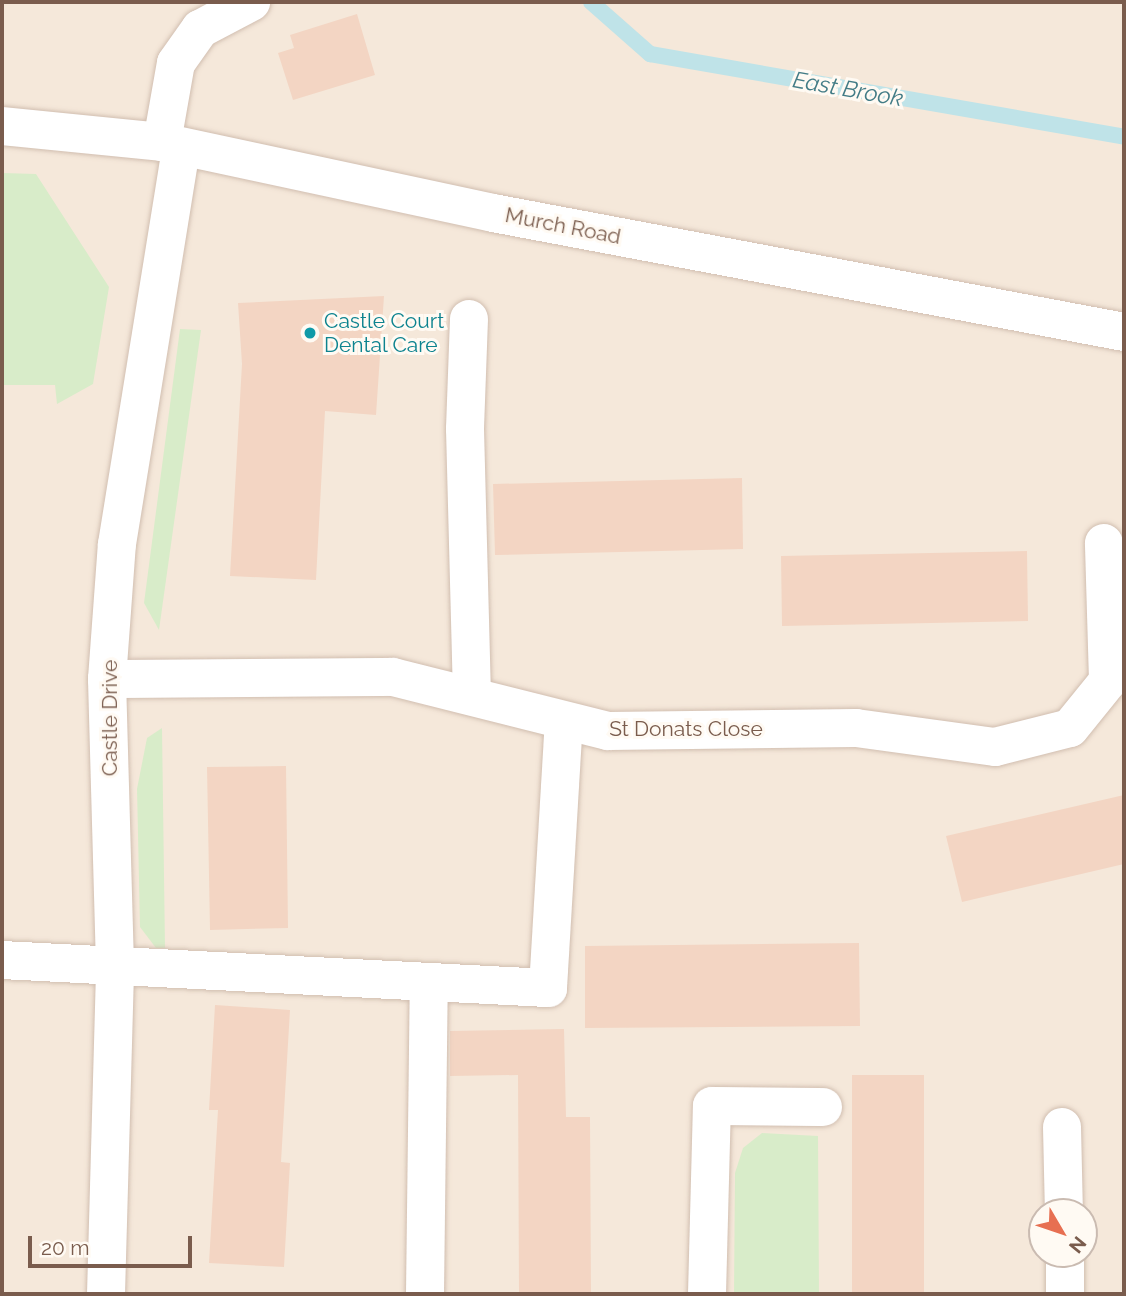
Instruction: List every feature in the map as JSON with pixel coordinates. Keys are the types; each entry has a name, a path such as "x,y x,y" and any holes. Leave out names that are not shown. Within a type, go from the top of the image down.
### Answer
{"street":[{"name":"Castle Drive","path":"106,1294 115,966 107,679 117,544 172,145 176,63 200,29 251,2"},
{"name":"Murch Road","path":"2,126 172,145 1124,332"},
{"path":"470,319 465,429 472,696"},
{"name":"St Donats Close","path":"107,679 393,677 608,730 856,728 995,747 1070,728 1108,681 1104,543"},
{"path":"2,960 548,988 564,721"},
{"path":"425,1294 429,984"},
{"path":"707,1294 712,1106 823,1107"},
{"path":"1062,1127 1064,1198"},
{"path":"1065,1268 1065,1294"}],"shaded area":[{"path":"2,2 1124,2 1124,1294 2,1294"}],"green space":[{"path":"2,173 36,174 109,287 93,384 57,404 55,385 2,385"},
{"path":"180,329 201,330 159,630 144,603"},
{"path":"162,728 165,948 156,948 140,927 137,789 147,738"},
{"path":"762,1133 818,1136 819,1294 734,1294 735,1173 743,1148"}],"building":[{"path":"357,14 375,75 293,100 278,53 294,48 290,35"},
{"path":"384,296 376,415 325,411 316,580 230,576 242,364 238,303"},
{"path":"742,478 743,549 495,555 493,484"},
{"path":"1027,551 1028,621 782,626 781,556"},
{"path":"286,766 288,928 210,930 207,767"},
{"path":"1124,795 1124,864 962,902 946,836"},
{"path":"859,943 860,1026 585,1028 585,946"},
{"path":"215,1005 290,1010 281,1162 290,1163 284,1267 209,1263 218,1110 209,1110"},
{"path":"564,1029 566,1117 590,1117 591,1294 519,1294 518,1075 450,1076 450,1031"},
{"path":"852,1075 924,1075 924,1294 852,1294"}],"waterway":[{"name":"East Brook","path":"591,2 650,54 1124,137"}],"place":[{"name":"Castle Court Dental Care","path":"310,333"}]}
